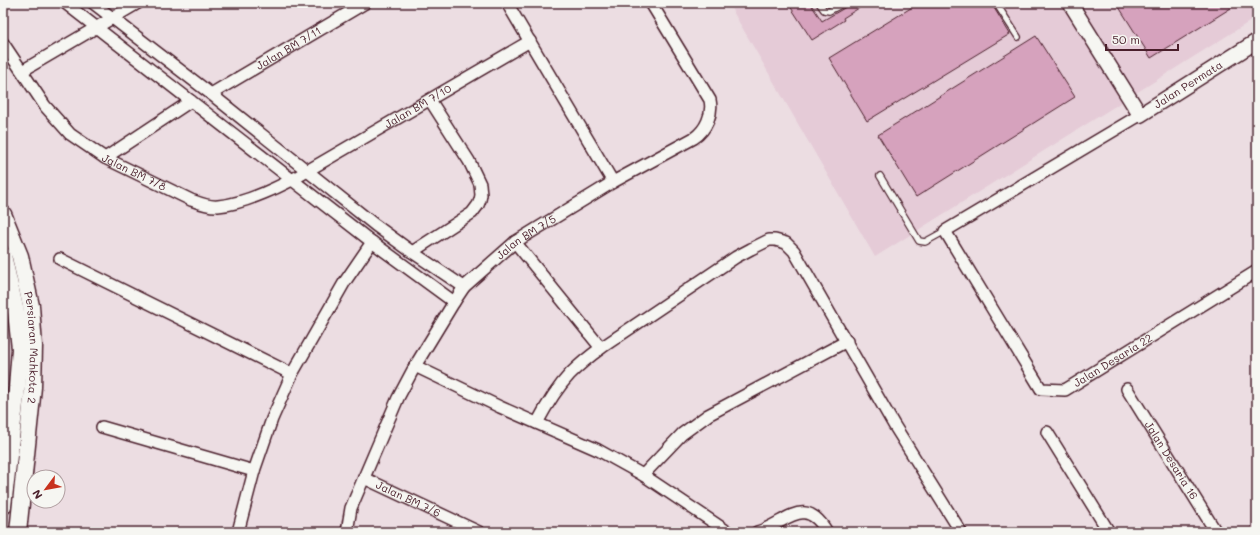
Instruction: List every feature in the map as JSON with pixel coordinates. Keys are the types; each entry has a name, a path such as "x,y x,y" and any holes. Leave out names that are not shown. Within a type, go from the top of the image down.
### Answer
{"main road":[{"name":"Persiaran Mahkota 2","path":"3,214 20,256 31,306 34,346 33,387 18,532"},
{"name":"Persiaran Mahkota 2","path":"3,255 16,312 20,350 3,506"}],"street":[{"path":"65,3 372,242 454,302"},
{"path":"93,3 211,94 375,225 464,287"},
{"path":"22,71 138,3"},
{"name":"Jalan BM 7/11","path":"211,94 365,3"},
{"path":"507,3 613,182"},
{"name":"Jalan BM 7/5","path":"346,532 351,508 398,398 415,366 464,287 515,242 613,182 697,136 703,129 710,113 711,104 708,96 651,3"},
{"path":"945,231 1140,115 1070,3"},
{"name":"Jalan BM 7/10","path":"307,171 530,41"},
{"name":"Jalan Permata","path":"1140,115 1257,41"},
{"name":"Jalan BM 7/8","path":"3,43 45,106 70,134 105,158 191,200 217,206 232,204 249,199 293,180 307,171"},
{"path":"412,252 472,213 478,205 481,195 480,184 468,161 430,100"},
{"path":"105,158 191,101"},
{"name":"Jalan Desaria 22","path":"945,231 1041,389 1065,390 1257,271"},
{"path":"537,423 543,411 569,375 600,348 736,257 769,240 775,240 786,243 794,251 894,425 961,532"},
{"path":"238,532 254,471 272,419 292,374 344,283 372,242"},
{"path":"515,242 600,348"},
{"path":"60,259 292,374"},
{"path":"643,475 682,434 708,415 847,341"},
{"path":"415,366 500,407 598,450 643,475 728,532"},
{"name":"Jalan Desaria 16","path":"1127,389 1216,532"},
{"path":"102,427 254,471"},
{"path":"1047,432 1109,532"},
{"name":"Jalan BM 7/6","path":"364,478 476,532"},
{"path":"757,532 800,513 812,515 817,518 827,532"}],"lane":[{"path":"819,3 826,11 832,10 844,3"},
{"path":"996,3 1018,37"},
{"path":"880,176 919,241 924,242 945,231"}],"shaded area":[{"path":"728,3 1257,3 1257,17 875,257"}],"building":[{"path":"788,3 810,3 822,21 846,7 850,3 867,3 843,18 844,20 812,40"},
{"path":"919,3 991,3 1010,34 867,121 829,58"},
{"path":"1125,3 1239,3 1151,58 1119,7"},
{"path":"1036,36 1075,97 916,197 878,135"}]}
